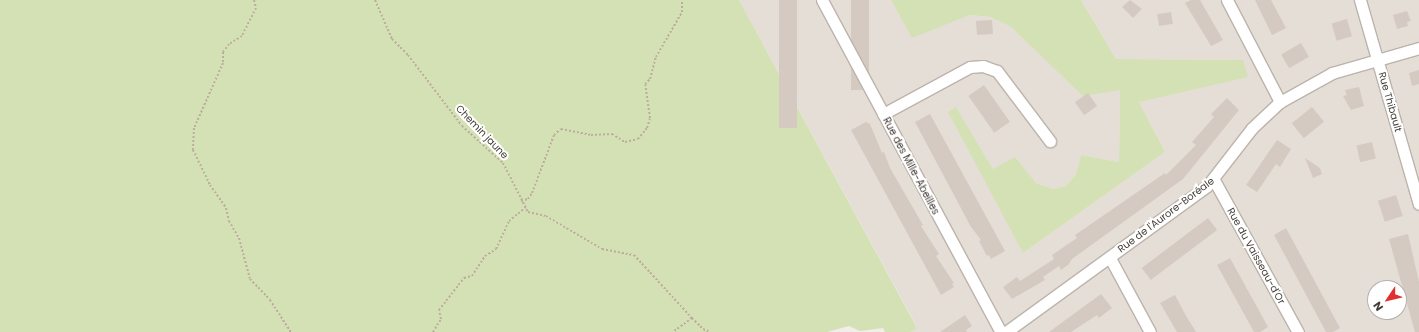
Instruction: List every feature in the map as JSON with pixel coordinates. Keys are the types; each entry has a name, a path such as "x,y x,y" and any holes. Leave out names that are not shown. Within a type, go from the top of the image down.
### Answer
{"street":[{"name":"Rue des Mille-Abeilles","path":"822,0 1001,332"},
{"path":"1227,0 1280,102"},
{"name":"Rue Thibault","path":"1360,0 1414,166 1419,204"},
{"name":"Rue de l'Aurore-Boréale","path":"1006,332 1110,258 1214,180 1252,128 1280,102 1315,80 1378,59 1419,48"},
{"path":"883,114 970,67 983,66 997,71 1050,141"},
{"name":"Rue du Vaisseau-d'Or","path":"1214,180 1298,332"},
{"path":"1110,258 1150,332"}],"path":[{"path":"254,0 256,8 242,36 229,44 223,52 224,63 194,128 193,150 210,185 226,208 229,222 239,238 250,279 270,300 291,332"},
{"name":"Chemin jaune","path":"375,0 392,39 408,55 462,126 503,163 525,208"},
{"path":"521,201 528,199 532,193 554,135 561,129 591,135 612,134 625,142 638,139 647,128 650,118 645,84 650,79 656,58 682,12 682,0"},
{"path":"433,332 441,319 439,310 464,278 472,276 485,256 496,249 510,221 516,218 525,208 528,212 546,216 602,249 634,255 692,318 703,329 710,332"},
{"path":"673,332 692,318"}],"shaded area":[{"path":"739,0 891,0 912,37 970,15 990,17 1011,27 1040,53 1120,90 1119,162 1081,155 1076,174 1066,186 1053,189 1036,183 1028,175 993,169 956,107 1023,253 1165,152 1139,102 1243,60 1116,59 1081,0 1419,0 1419,332 910,332 917,327"}],"green space":[{"path":"0,0 739,0 917,328 910,332 885,332 883,328 860,331 849,326 827,332 0,332"},
{"path":"891,0 1081,0 1116,59 1243,60 1248,77 1139,102 1165,152 1023,253 948,112 956,107 993,169 1015,157 1036,183 1053,189 1066,186 1076,174 1081,155 1119,162 1120,90 1083,96 1011,27 990,17 970,15 912,38"}],"building":[{"path":"779,0 797,0 797,128 779,128"},
{"path":"851,0 869,0 869,90 851,90"},
{"path":"1130,0 1142,9 1133,18 1122,7"},
{"path":"1191,0 1200,0 1223,40 1211,46 1185,3"},
{"path":"1255,0 1271,0 1286,28 1272,35"},
{"path":"1407,11 1411,21 1407,22 1408,26 1397,29 1393,15"},
{"path":"1171,12 1173,24 1159,26 1157,14"},
{"path":"1347,19 1352,36 1337,41 1332,23"},
{"path":"992,20 993,34 977,35 976,21"},
{"path":"1301,43 1309,57 1289,68 1281,54"},
{"path":"1419,70 1419,84 1412,86 1409,73"},
{"path":"984,85 1010,122 994,133 968,96"},
{"path":"1359,87 1364,106 1351,110 1343,96 1347,95 1345,90"},
{"path":"1088,93 1097,106 1084,115 1075,102"},
{"path":"1227,98 1239,110 1183,179 1072,259 1069,264 1061,270 1059,266 1043,277 1045,280 1012,299 1003,287 1017,277 1020,281 1054,259 1052,255 1077,238 1075,235 1165,173 1166,175 1196,145 1192,142 1214,117 1211,114"},
{"path":"1312,107 1324,122 1304,138 1292,123"},
{"path":"930,114 1005,251 991,259 989,255 987,256 979,241 981,240 971,227 915,122"},
{"path":"866,122 870,124 882,153 884,152 890,168 923,225 921,226 939,254 936,256 954,283 952,284 954,287 941,295 851,130"},
{"path":"1277,140 1291,149 1280,167 1276,164 1257,192 1246,185"},
{"path":"1372,142 1376,159 1360,162 1356,146"},
{"path":"1305,158 1320,168 1322,174 1313,178"},
{"path":"1396,195 1403,216 1385,222 1378,201"},
{"path":"1208,218 1217,230 1151,280 1142,268"},
{"path":"1286,228 1340,328 1333,332 1326,332 1274,235"},
{"path":"1408,234 1419,282 1419,332 1415,332 1407,303 1407,280 1400,280 1389,239"},
{"path":"1230,258 1268,327 1260,332 1254,332 1217,265"},
{"path":"1101,294 1112,308 1099,318 1097,315 1071,332 1049,332"},
{"path":"1175,295 1196,332 1177,332 1160,303"},
{"path":"965,315 972,326 966,330 967,332 940,332"}]}
